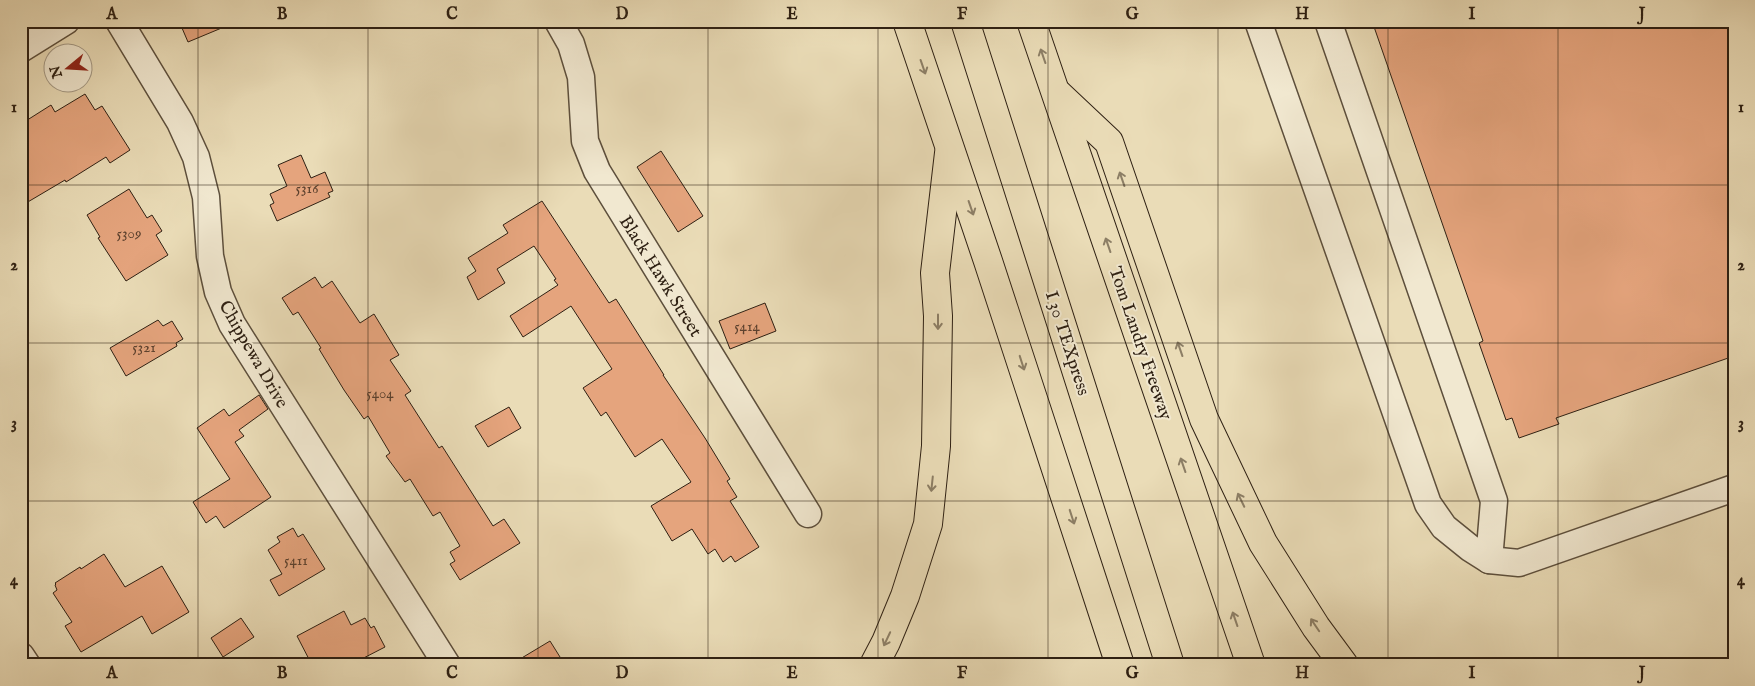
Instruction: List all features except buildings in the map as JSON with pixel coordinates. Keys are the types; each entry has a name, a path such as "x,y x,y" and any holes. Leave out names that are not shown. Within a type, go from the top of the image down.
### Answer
{"highway":[{"path":"907,21 950,146 1120,665"},
{"name":"I 30 TEXpress","path":"965,21 1170,665"},
{"name":"Tom Landry Freeway","path":"1031,21 1251,665"},
{"path":"1055,92 1109,142 1204,419 1263,543 1316,628 1344,665"},
{"path":"874,665 886,642 905,596 928,524 936,446 938,316 935,273 950,146"}],"street":[{"path":"21,49 66,21"},
{"name":"Chippewa Drive","path":"119,21 180,122 196,157 206,197 210,256 218,292 232,324 447,665"},
{"name":"Black Hawk Street","path":"558,21 571,44 581,78 585,141 597,170 808,514"},
{"path":"1258,21 1428,504 1444,528 1489,560 1519,563 1734,488"},
{"path":"1328,21 1494,501 1489,560"},
{"path":"21,656 27,665"}]}
